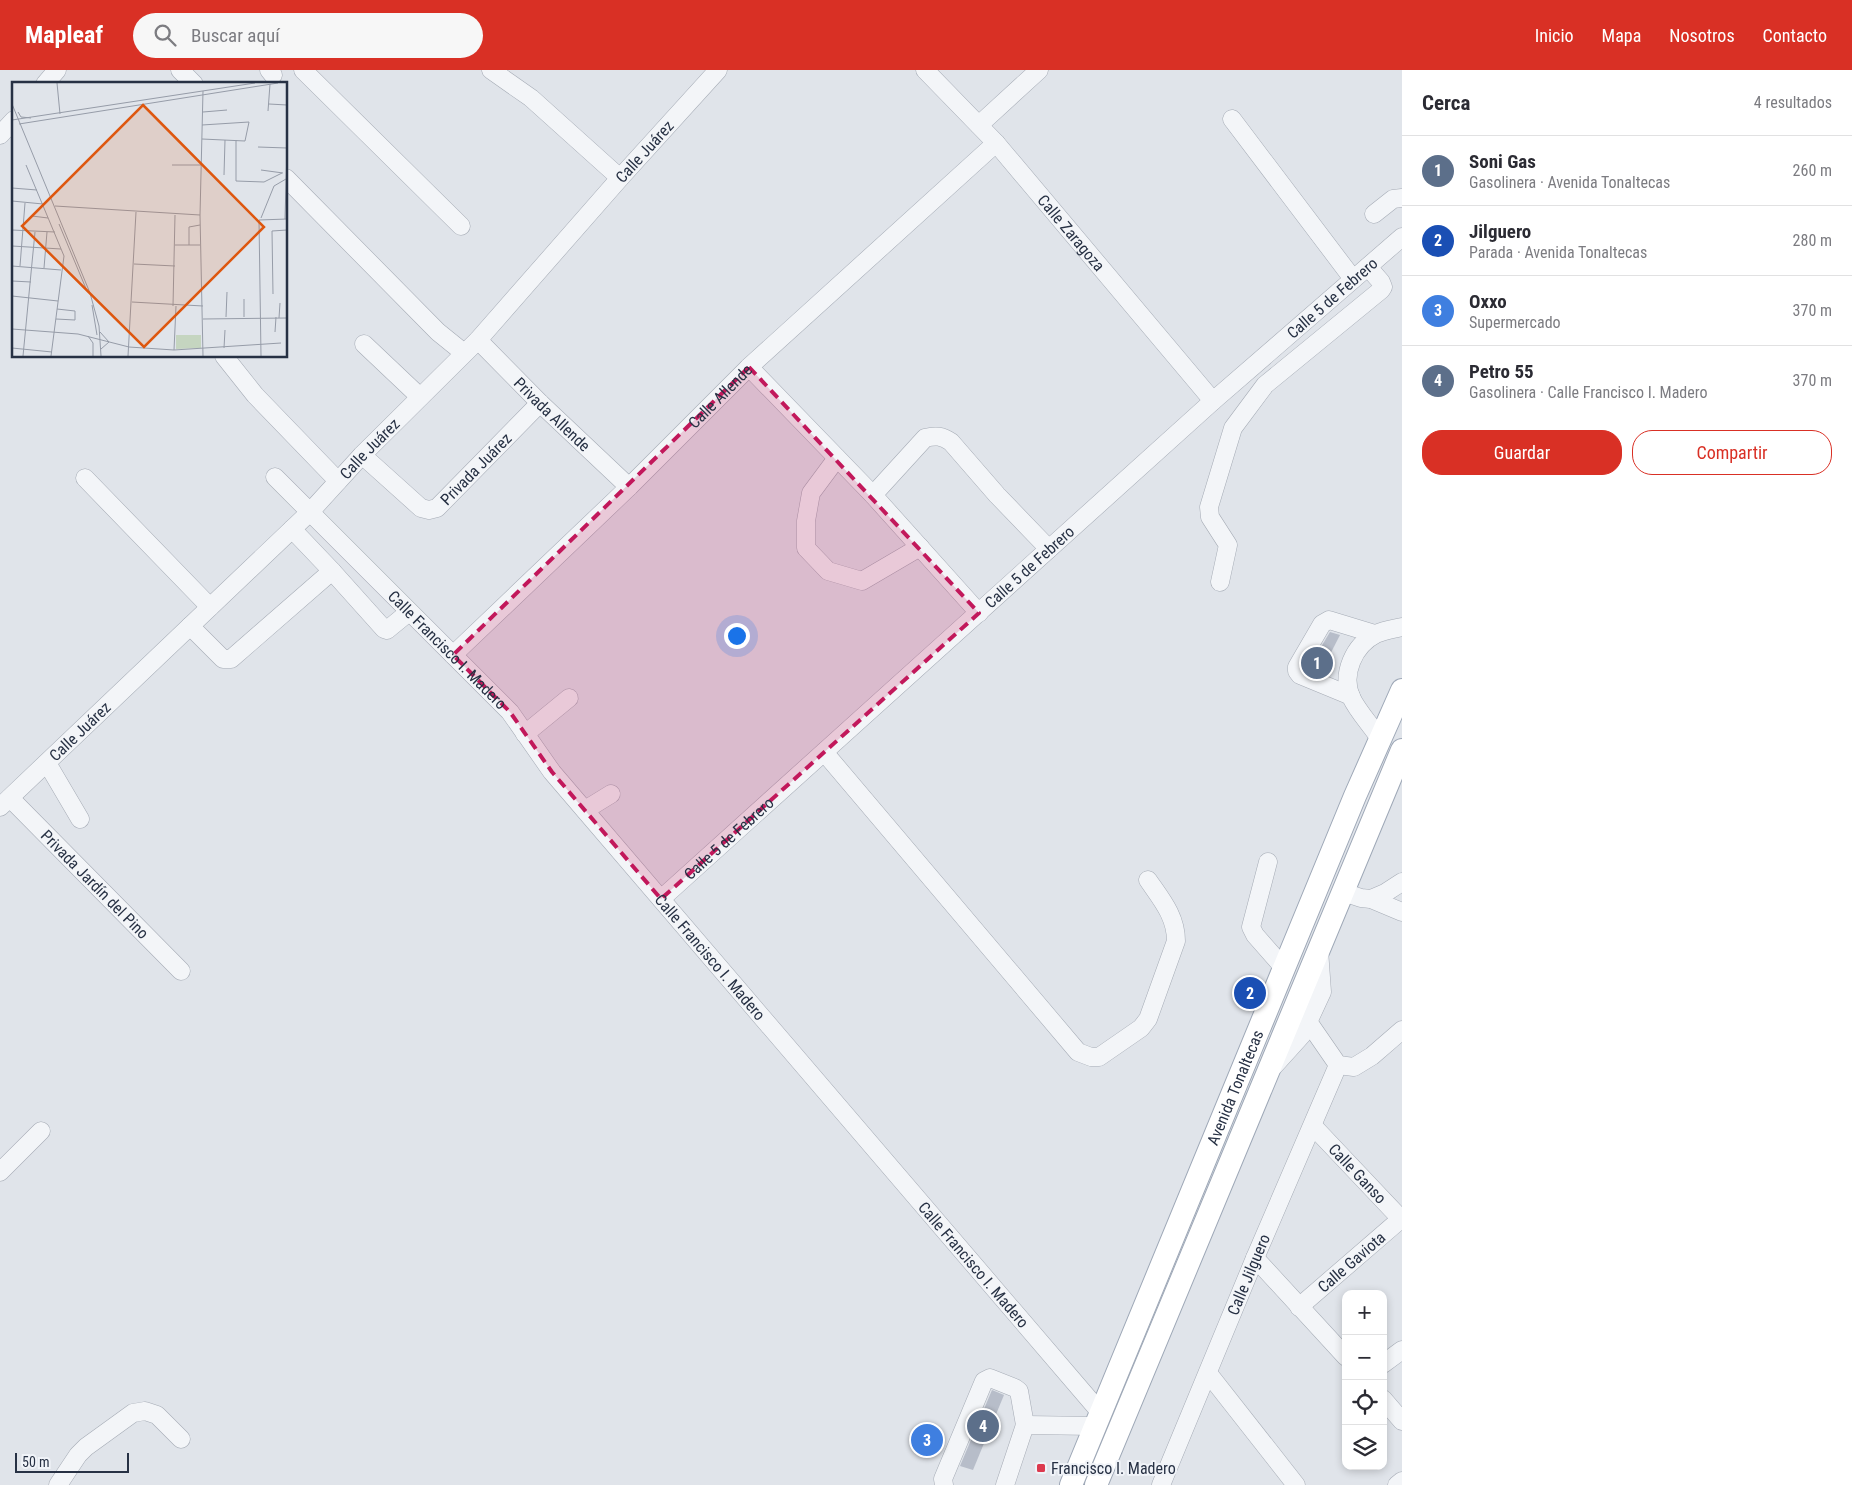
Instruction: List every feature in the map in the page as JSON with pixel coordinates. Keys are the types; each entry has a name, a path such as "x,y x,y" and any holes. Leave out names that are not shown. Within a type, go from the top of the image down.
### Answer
{"main road":[{"name":"Avenida Tonaltecas","path":"1070,1485 1284,968 1402,690"},
{"name":"Avenida Tonaltecas","path":"1096,1485 1402,750"}],"street":[{"path":"47,82 57,70"},
{"path":"180,70 192,82"},
{"path":"303,70 461,226"},
{"path":"491,70 531,98 620,178"},
{"name":"Calle Zaragoza","path":"925,70 996,144 1213,401"},
{"path":"979,125 1039,70"},
{"name":"Calle Juárez","path":"5,803 310,512 362,455 478,340 620,178 708,73"},
{"path":"1232,119 1353,279"},
{"path":"0,135 12,122"},
{"name":"Calle Allende","path":"452,655 629,487 749,366 996,144"},
{"path":"288,180 438,332 464,353"},
{"path":"1374,214 1393,199 1402,198"},
{"name":"Calle 5 de Febrero","path":"661,899 1213,401 1402,237"},
{"path":"1220,582 1228,545 1210,517 1209,507 1233,428 1265,385 1380,290 1382,287 1381,282 1368,267"},
{"name":"Privada Allende","path":"478,340 540,403 629,487"},
{"path":"364,344 420,397"},
{"path":"226,358 255,395 338,481"},
{"path":"749,366 873,496 979,613"},
{"name":"Privada Juárez","path":"362,455 421,508 429,510 437,508 540,403"},
{"path":"873,496 925,438 934,435 944,437 951,442 997,495 1049,549"},
{"path":"836,458 811,493 806,521 806,548 828,571 862,581 920,547"},
{"name":"Calle Francisco I. Madero","path":"275,477 510,712 552,772 1098,1419"},
{"path":"85,478 210,607"},
{"path":"292,529 384,629 387,630 393,626 409,612"},
{"path":"190,626 223,659 231,659 332,571"},
{"path":"1351,696 1300,675 1297,667 1322,624 1326,621 1329,620 1375,634"},
{"path":"1380,739 1351,696 1348,679 1351,661 1361,645 1375,634 1402,627"},
{"path":"525,734 569,698"},
{"path":"824,752 1078,1052 1091,1057 1099,1057 1141,1028 1148,1019 1176,941 1176,928 1171,916 1148,880"},
{"path":"47,763 80,819"},
{"path":"585,810 611,794"},
{"name":"Privada Jardín del Pino","path":"5,803 181,971"},
{"path":"1268,862 1251,927 1284,968"},
{"path":"1371,899 1385,894 1402,882"},
{"path":"1343,892 1371,899 1402,912"},
{"path":"1270,1070 1302,1036 1309,1023 1322,987 1320,950"},
{"path":"1309,1023 1338,1065 1354,1067 1372,1056 1402,1030"},
{"name":"Calle Jilguero","path":"1161,1485 1255,1258 1338,1065"},
{"name":"Calle Ganso","path":"1313,1126 1402,1219"},
{"path":"0,1172 41,1131"},
{"name":"Calle Gaviota","path":"1299,1307 1402,1219"},
{"path":"1255,1258 1342,1353"},
{"path":"1387,1361 1402,1350"},
{"path":"1208,1373 1296,1485"},
{"path":"944,1485 943,1479 986,1378 1019,1391 1025,1425 1004,1485"},
{"path":"1387,1404 1402,1422"},
{"path":"58,1485 78,1455 86,1447 133,1413 145,1411 157,1415 181,1440"},
{"path":"1025,1425 1098,1419"},
{"path":"1397,1485 1402,1481"}],"highlighted area":[{"path":"749,367 979,613 661,899 552,772 510,712 453,655"}],"building":[{"path":"1330,632 1340,635 1321,672 1309,667"},
{"path":"992,1390 1004,1395 973,1470 960,1466"}],"place":[{"name":"Soni Gas","path":"1317,663"},
{"name":"Jilguero","path":"1250,993"},
{"name":"Petro 55","path":"983,1426"},
{"name":"Oxxo","path":"927,1440"},
{"name":"Francisco I. Madero","path":"1041,1468"}]}
